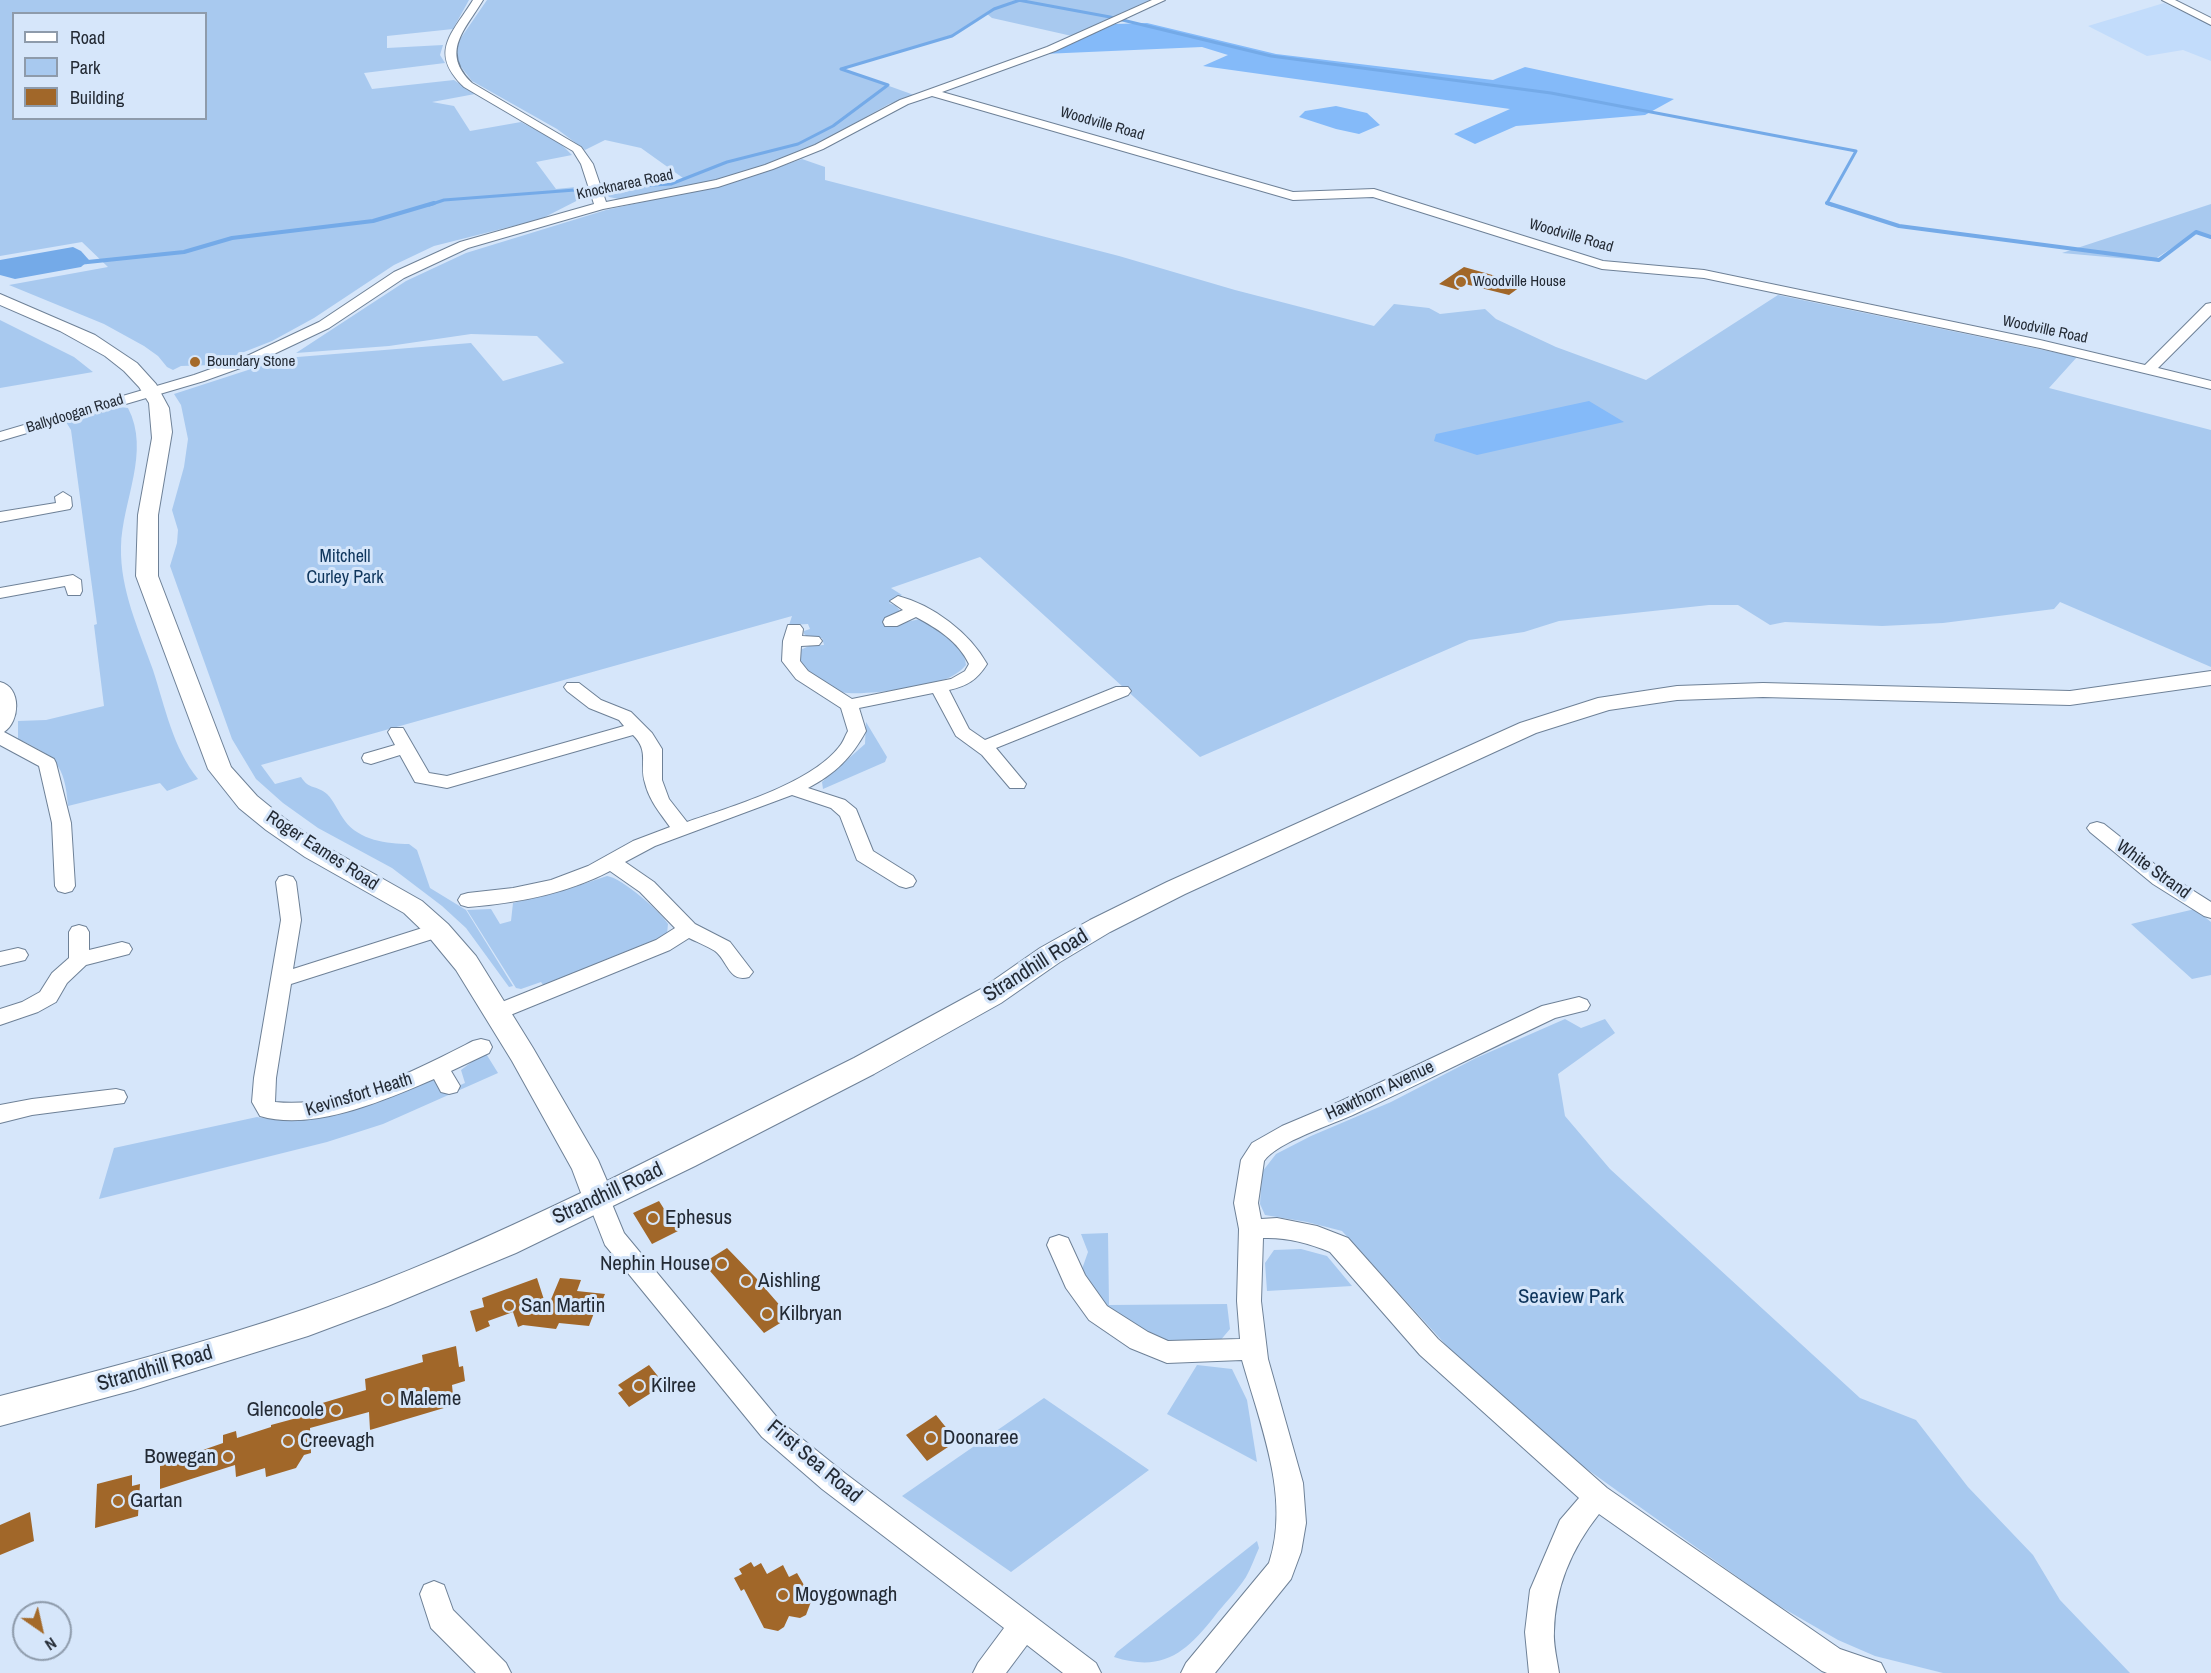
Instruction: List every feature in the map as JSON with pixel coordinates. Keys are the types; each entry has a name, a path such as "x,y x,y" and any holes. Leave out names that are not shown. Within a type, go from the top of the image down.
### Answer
{"main road":[{"name":"Roger Eames Road","path":"0,299 99,345 135,371 158,403 161,415 161,447 151,494 145,542 147,576 217,763 248,801 275,824 314,851 413,907 438,930 466,963 523,1055 587,1168 599,1199"},
{"name":"Strandhill Road","path":"0,1411 134,1376 317,1318 450,1267 684,1158 933,1030 991,996 1050,955 1100,926 1176,888 1528,728 1606,703 1677,693 1763,690 2070,698 2123,693 2211,678"}],"street":[{"path":"478,0 450,46 449,55 459,77 468,85 577,150 587,164 601,206"},
{"name":"Knocknarea Road","path":"151,392 217,372 276,349 324,324 399,275 450,250 601,206 718,183 769,167 819,147 891,108 1051,49 1160,0"},
{"path":"2167,0 2211,22"},
{"name":"Woodville Road","path":"930,92 1293,196 1374,193 1602,265 1713,276 2040,344 2211,385"},
{"path":"2148,370 2211,307"},
{"name":"Ballydoogan Road","path":"0,436 151,392"},
{"path":"0,517 64,506 63,497"},
{"path":"0,592 74,580 74,591"},
{"path":"849,705 957,682 972,674 978,664 974,653 948,628 898,601"},
{"path":"891,621 916,611"},
{"path":"468,900 501,907 578,877 644,843 790,788 819,774 845,752 857,731 853,711 849,705 802,675 791,661 793,635 813,641"},
{"path":"0,687 7,698 8,709 4,724 0,728"},
{"path":"573,687 595,704 625,716 646,737 653,749 653,780 660,800 682,829"},
{"path":"939,687 962,732 983,747 1017,784"},
{"path":"983,747 1104,706 1122,691"},
{"path":"371,758 401,740 422,778 447,783 636,728"},
{"path":"0,737 47,763 59,796 64,835 66,885"},
{"path":"790,788 838,804 849,813 864,855 906,881"},
{"name":"White Strand","path":"2097,828 2160,879 2211,911"},
{"path":"611,862 647,887 688,928 723,947 742,972"},
{"name":"Kevinsfort Heath","path":"286,882 291,920 263,1102 268,1110 284,1114 306,1112 444,1078 481,1047"},
{"path":"495,1013 663,945 688,928"},
{"path":"283,979 315,971 438,930"},
{"path":"79,932 80,960"},
{"path":"0,1017 30,1007 48,997 59,978 80,960 122,949"},
{"name":"Hawthorn Avenue","path":"1251,1229 1246,1203 1253,1160 1260,1149 1290,1132 1347,1108 1541,1015 1579,1005"},
{"path":"0,1114 32,1107 116,1097"},
{"name":"First Sea Road","path":"599,1199 614,1238 771,1429 832,1480 1086,1673"},
{"path":"1196,1673 1281,1570 1289,1543 1292,1523 1289,1483 1254,1349 1249,1301 1251,1229 1277,1228 1317,1236 1339,1245 1429,1347 1597,1497 1830,1667 1871,1673"},
{"path":"1059,1245 1075,1281 1098,1313 1139,1340 1167,1352 1254,1349"},
{"path":"1544,1673 1539,1632 1544,1590 1569,1529 1597,1497"},
{"path":"434,1594 441,1618 496,1673"},
{"path":"988,1673 1023,1627"}],"shaded area":[{"path":"2164,3 2211,25 2211,61 2183,50 2147,56 2088,26"},
{"path":"1147,23 1276,54 1493,80 1525,67 1674,99 1645,115 1516,126 1475,144 1454,134 1510,109 1203,66 1228,55 1202,47 1043,54 1115,24"},
{"path":"1336,106 1367,113 1380,125 1359,134 1299,117 1305,111"},
{"path":"73,247 81,251 89,260 81,267 15,279 0,275 0,260"},
{"path":"1589,401 1624,422 1477,455 1434,441 1436,434"}],"green space":[{"path":"0,0 469,0 453,29 387,36 387,48 443,45 440,55 445,63 364,73 372,89 454,80 475,94 432,102 454,106 470,131 521,122 559,142 572,155 536,162 556,189 586,186 590,194 541,219 434,246 394,265 314,318 272,341 211,365 181,366 173,370 144,346 104,324 9,285 108,267 82,242 0,256"},
{"path":"487,0 1157,0 1072,36 992,18 986,13 952,36 842,69 914,95 889,104 825,140 775,162 714,181 619,199 609,197 602,188 671,184 683,178 641,148 605,140 585,150 557,129 472,81 458,63 456,45"},
{"name":"Mitchell Curley Park","path":"802,159 825,167 825,180 1119,256 1235,290 1374,326 1394,304 1429,308 1440,314 1485,309 1496,319 1556,347 1646,380 1778,295 2077,357 2049,388 2211,430 2211,667 2060,602 2054,609 1943,623 1882,626 1785,622 1770,625 1738,605 1709,605 1559,621 1524,632 1469,640 1200,757 980,557 891,588 902,595 889,603 901,612 893,625 920,619 949,637 964,657 966,665 956,674 943,680 904,689 870,693 833,690 810,674 794,653 809,646 824,645 822,638 809,638 804,634 804,631 810,629 808,624 789,625 792,616 261,765 275,784 301,777 307,784 323,791 332,800 345,821 358,833 383,842 409,844 417,850 430,888 466,910 513,986 509,987 466,928 442,906 392,868 318,828 283,803 256,779 232,739 170,566 177,543 178,530 172,510 184,467 188,439 181,405 174,394 285,358 471,343 503,381 564,363 537,336 471,334 389,346 296,353 406,281 466,253 606,210 735,182"},
{"path":"2211,204 2211,237 2196,232 2152,261 2062,253"},
{"path":"0,320 74,357 93,372 0,388"},
{"path":"120,407 128,408 137,442 121,547 127,594 176,741 198,779 167,791 160,783 68,806 61,771 56,763 41,751 18,739 18,721 46,720 104,706 94,625 97,624 71,430 66,422"},
{"path":"866,722 887,757 885,762 823,789 822,782 865,744"},
{"path":"607,876 631,889 657,911 668,924 667,934 660,940 544,986 541,982 521,989 516,988 467,910 491,909 500,924 511,921 513,903"},
{"path":"2195,909 2211,922 2211,975 2192,979 2131,924"},
{"name":"Seaview Park","path":"1565,1019 1581,1028 1605,1019 1615,1033 1558,1074 1565,1116 1610,1169 1860,1398 1916,1420 1968,1487 2033,1555 2060,1600 2130,1673 1943,1673 1875,1656 1838,1640 1774,1603 1577,1462 1486,1384 1446,1345 1342,1231 1265,1215 1260,1204 1262,1172 1276,1154 1311,1136 1391,1102 1476,1058"},
{"path":"485,1052 498,1073 383,1124 327,1142 99,1199 114,1148 257,1117 301,1118 323,1114 434,1080 449,1090 465,1083 461,1070"},
{"path":"1108,1233 1109,1305 1227,1304 1230,1329 1219,1342 1171,1343 1143,1333 1107,1310 1089,1286 1082,1269 1088,1252 1081,1234"},
{"path":"1301,1249 1327,1256 1352,1286 1267,1291 1265,1263 1274,1250"},
{"path":"1197,1365 1232,1369 1247,1400 1257,1462 1167,1414"},
{"path":"1044,1398 1149,1470 1011,1572 902,1496"},
{"path":"1257,1541 1259,1548 1246,1577 1204,1629 1183,1649 1160,1661 1131,1661 1114,1657 1117,1652"}],"building":[{"name":"Woodville House","path":"1464,267 1524,284 1509,295 1465,284 1458,290 1439,284"},
{"name":"Ephesus","path":"659,1201 678,1231 652,1244 633,1213"},
{"path":"727,1248 790,1317 764,1333 703,1263"},
{"path":"537,1278 547,1309 560,1278 581,1280 577,1291 605,1294 589,1326 559,1323 556,1329 523,1325 518,1327 513,1312 488,1321 490,1326 476,1332 470,1311 484,1307 482,1298"},
{"path":"456,1346 459,1367 463,1366 465,1381 452,1385 454,1405 370,1430 369,1412 310,1428 311,1453 304,1455 296,1468 266,1477 265,1468 236,1477 235,1465 160,1489 160,1465 223,1443 223,1435 236,1431 237,1438 271,1427 271,1425 319,1412 319,1404 366,1390 365,1379 423,1362 422,1355"},
{"name":"Kilree","path":"649,1365 661,1380 656,1384 659,1388 629,1407 618,1393 623,1390 618,1385"},
{"name":"Doonaree","path":"936,1415 957,1441 927,1461 906,1435"},
{"name":"Gartan","path":"132,1475 132,1486 140,1484 138,1516 95,1528 97,1484"},
{"path":"30,1512 34,1541 0,1555 0,1525"},
{"name":"Moygownagh","path":"751,1562 754,1567 761,1563 767,1574 783,1565 789,1577 797,1573 812,1599 806,1615 800,1618 789,1616 784,1627 778,1631 764,1628 744,1589 741,1591 734,1578 742,1574 739,1569"}],"waterway":[{"path":"602,188 671,184 727,162 798,144 833,126 888,85 841,69 952,36 994,9 1019,0"},
{"path":"1019,0 1110,17 1271,56 1551,93 1856,151 1827,203"},
{"path":"429,205 444,200 588,189"},
{"path":"78,263 184,252 232,238 373,221 434,203"},
{"path":"1827,203 1899,226 2159,260 2196,232 2211,237"},
{"path":"1827,203 1832,205"}],"place":[{"name":"Woodville House","path":"1461,282"},
{"name":"Boundary Stone","path":"195,362"},
{"name":"Ephesus","path":"653,1218"},
{"name":"Nephin House","path":"722,1264"},
{"name":"Aishling","path":"746,1281"},
{"name":"San Martin","path":"509,1306"},
{"name":"Kilbryan","path":"767,1314"},
{"name":"Kilree","path":"639,1386"},
{"name":"Maleme","path":"388,1399"},
{"name":"Glencoole","path":"336,1410"},
{"name":"Doonaree","path":"931,1438"},
{"name":"Creevagh","path":"288,1441"},
{"name":"Bowegan","path":"228,1457"},
{"name":"Gartan","path":"118,1501"},
{"name":"Moygownagh","path":"783,1595"}]}
